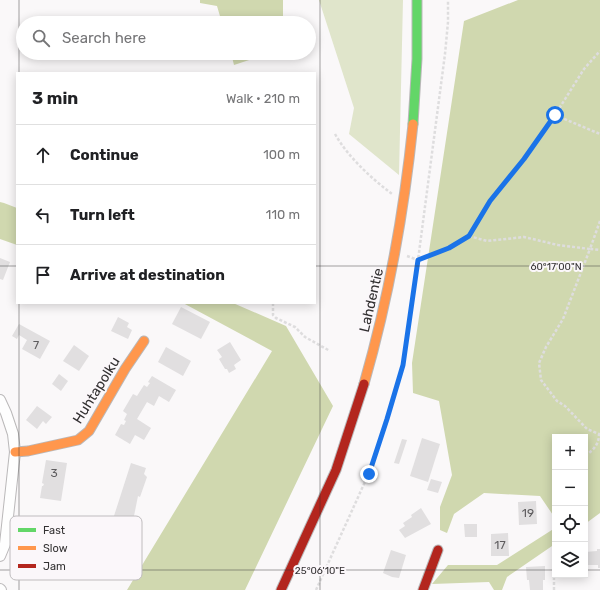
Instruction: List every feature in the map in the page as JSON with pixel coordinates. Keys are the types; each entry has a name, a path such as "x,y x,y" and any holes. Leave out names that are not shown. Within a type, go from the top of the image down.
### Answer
{"main road":[{"name":"Lahdentie","path":"281,590 340,460 384,314 397,254 405,203 415,118 417,0"},
{"name":"Huhtapolku","path":"16,452 28,451 78,440 89,431 144,341"},
{"path":"423,590 438,550"}],"street":[{"path":"0,400 6,412 13,434 16,452 4,544 0,556"}],"path":[{"path":"316,590 369,474 403,365 418,260 448,22 448,0"},
{"path":"418,260 449,248 469,236 490,201 524,159 555,115 584,69 600,51"},
{"path":"555,115 600,134"},
{"path":"335,134 341,145 362,168 382,186 405,203"},
{"path":"588,454 594,450 600,434 587,429 565,406 557,401 540,380 539,363 546,346 562,319 600,221"},
{"path":"469,236 487,242 524,237 558,245 600,250"},
{"path":"273,304 273,315 276,318 295,327 305,337 330,351"},
{"path":"554,578 554,590"}],"green space":[{"path":"200,0 283,0 283,16 220,16 217,6 200,3"},
{"path":"319,0 403,0 399,175 349,134 354,108"},
{"path":"518,0 600,0 600,513 588,522 588,434 552,434 552,514 540,496 484,493 454,514 447,533 440,530 440,507 452,475 439,401 413,393 412,363 464,21"},
{"path":"233,60 249,60 234,65"},
{"path":"0,202 16,208 16,245 0,239"},
{"path":"185,304 235,304 286,326 333,406 245,590 127,590 133,580 142,580 142,565 272,351"},
{"path":"552,530 552,546 507,577 502,590 494,590 489,582 432,584 448,565 497,565"}],"building":[{"path":"0,258 10,262 3,280 0,279"},
{"path":"181,307 210,322 201,339 172,324"},
{"path":"118,317 129,323 127,327 132,330 128,339 111,331"},
{"path":"19,324 50,341 40,359 22,349 27,340 19,335 17,339 12,336"},
{"path":"230,342 241,360 234,365 236,369 229,373 219,359 222,357 217,350"},
{"path":"74,345 89,356 79,371 63,361"},
{"path":"166,347 191,361 183,376 158,362"},
{"path":"59,374 68,381 61,391 52,384"},
{"path":"152,376 176,390 169,402 159,396 154,406 147,402 137,419 151,428 144,440 135,435 130,444 115,435 121,424 124,425 126,421 124,420 127,414 123,411 133,394 137,396 144,385 147,387"},
{"path":"37,406 52,417 46,424 43,421 37,429 26,420"},
{"path":"422,438 440,444 428,482 410,476"},
{"path":"402,439 407,440 399,464 394,463"},
{"path":"46,460 67,463 61,501 40,498 42,486 44,484 42,483"},
{"path":"131,463 146,468 144,474 147,477 140,497 138,496 134,516 114,516"},
{"path":"431,479 442,482 438,493 427,490"},
{"path":"536,501 537,524 519,525 518,502"},
{"path":"421,508 431,524 405,538 399,530 405,526 403,523 412,517 411,515"},
{"path":"464,524 477,524 477,537 465,537"},
{"path":"508,533 509,556 491,556 491,534"},
{"path":"597,549 600,549 600,568 598,568 598,565 588,565 588,552 597,551"},
{"path":"391,550 406,555 399,578 383,573"},
{"path":"545,566 543,590 530,590 529,580 527,580 526,567"}],"traffic: fast":[{"path":"413,124 417,59 417,0"}],"traffic: slow":[{"path":"364,384 388,287 405,190 413,124"},
{"path":"15,452 28,451 78,440 89,431 125,369 144,341"}],"traffic: jam":[{"path":"281,590 336,470 364,384"},
{"path":"423,590 438,550"}],"route":[{"path":"369,474 403,365 418,260 449,248 469,236 490,201 524,159 555,115"}]}
